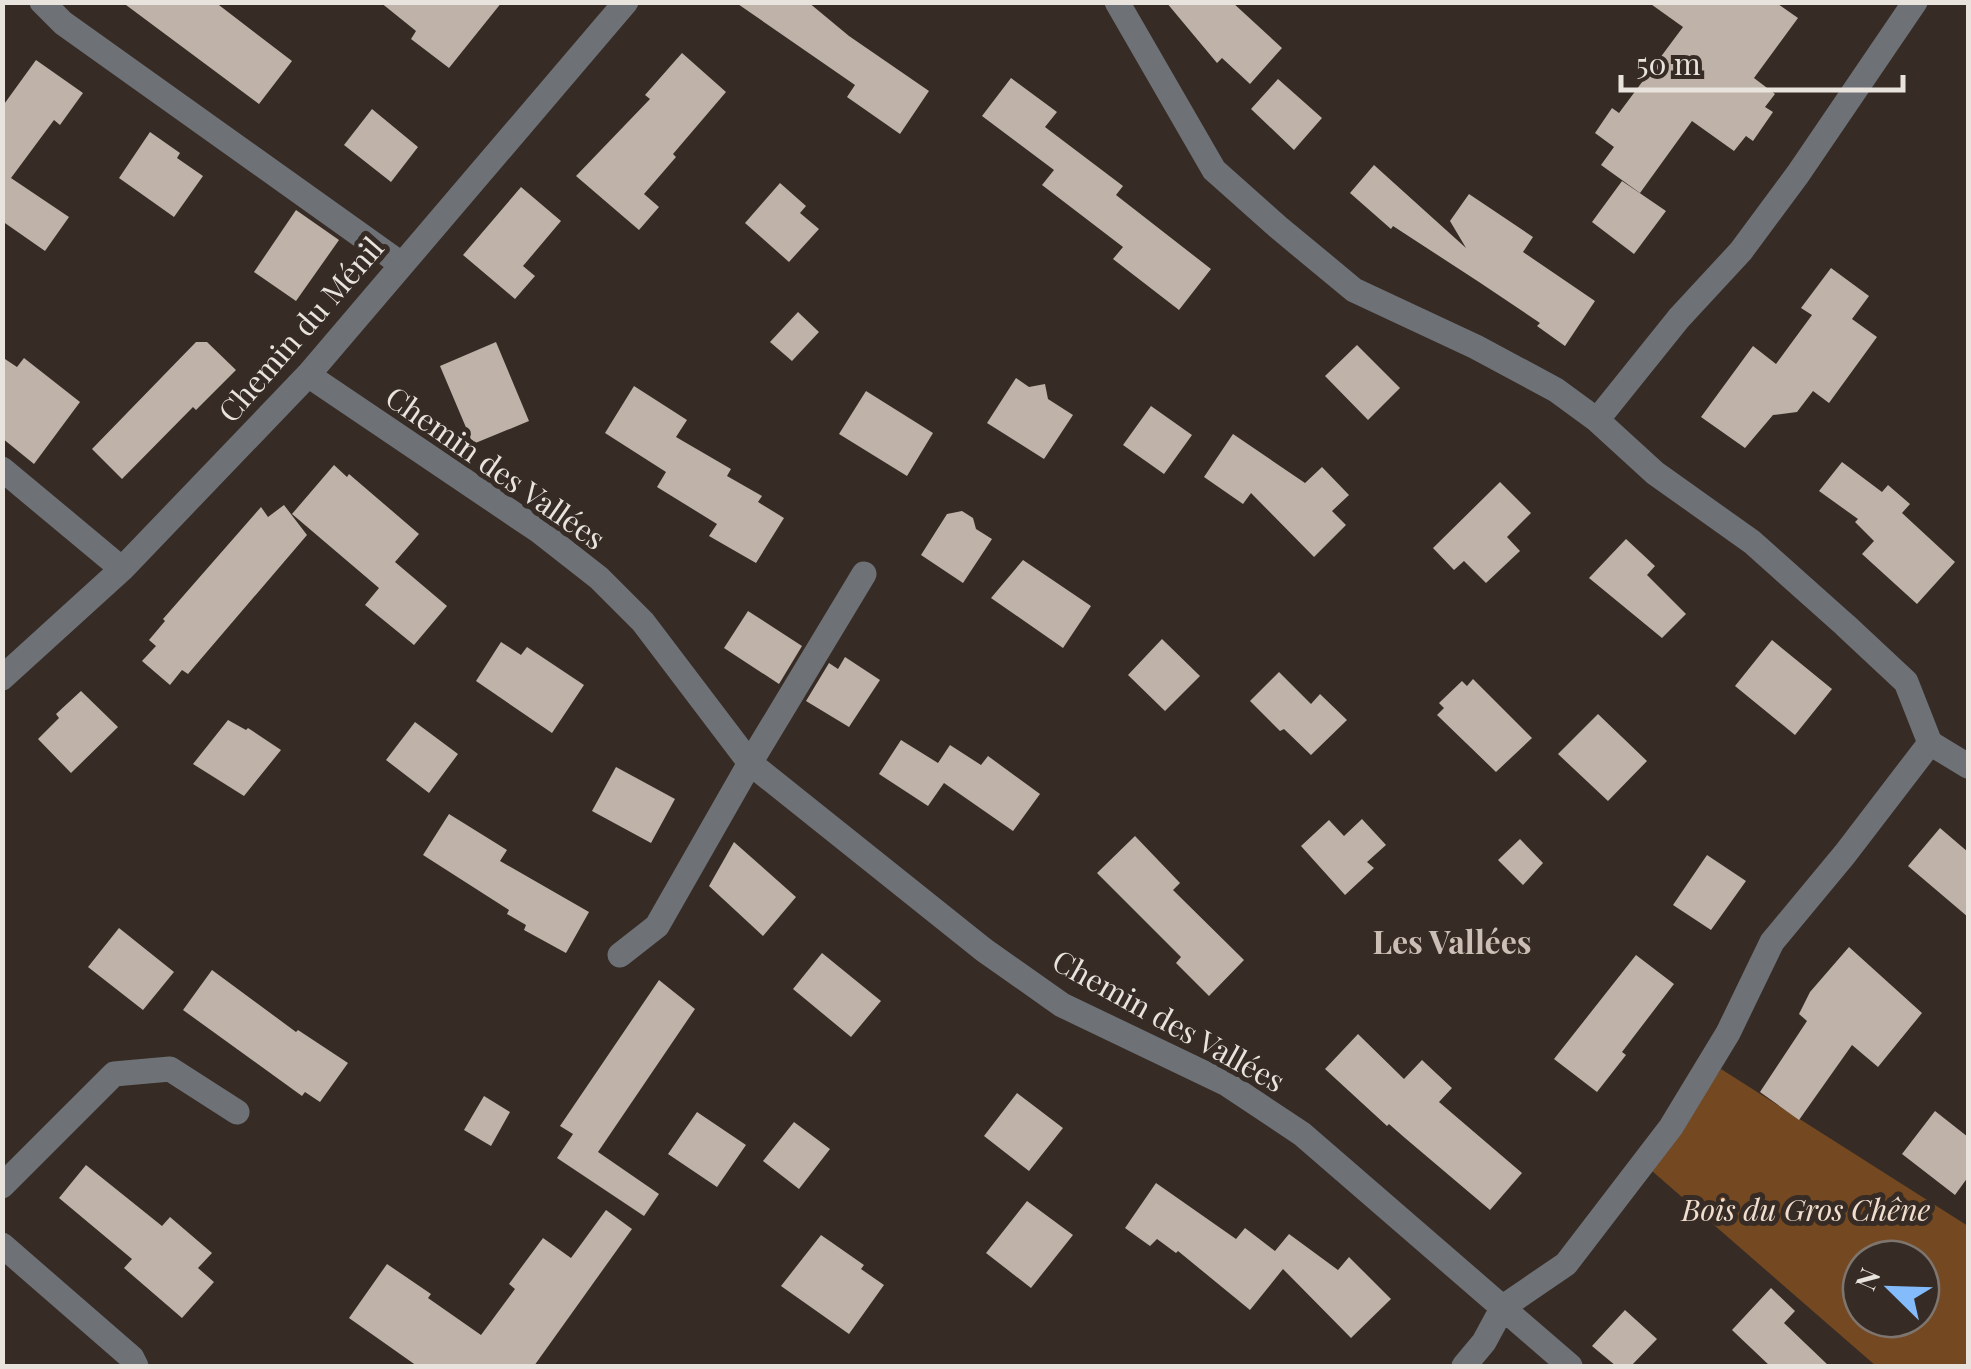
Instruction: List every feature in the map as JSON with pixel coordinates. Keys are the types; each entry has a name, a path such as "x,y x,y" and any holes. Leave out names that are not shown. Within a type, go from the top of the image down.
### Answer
{"street":[{"path":"42,2 63,23 401,264"},
{"name":"Chemin du Ménil","path":"2,678 122,569 308,375 626,2"},
{"path":"1117,2 1214,170 1354,290 1556,390 1655,473 1752,542 1906,682 1930,743 1968,766"},
{"path":"1596,420 1679,318 1741,252 1914,2"},
{"name":"Chemin des Vallées","path":"308,375 538,531 599,578 643,622 750,762 969,937 1062,1005 1261,1104 1302,1134 1570,1366"},
{"path":"2,469 122,569"},
{"path":"620,955 657,926 864,574"},
{"path":"1464,1366 1484,1342 1502,1307 1566,1264 1671,1128 1728,1033 1772,942 1930,743"},
{"path":"2,1186 114,1074 170,1069 237,1112"},
{"path":"2,1244 132,1358 136,1366"}],"green space":[{"name":"Bois du Gros Chêne","path":"1721,1069 1968,1226 1968,1366 1876,1366 1845,1339 1941,1339 1941,1239 1841,1239 1841,1336 1652,1171"}],"building":[{"path":"122,2 215,2 292,61 259,104"},
{"path":"380,2 502,2 449,68 411,39 416,31"},
{"path":"735,2 808,2 849,36 929,91 900,134 847,97 855,85"},
{"path":"1166,2 1232,2 1282,48 1250,84 1222,58 1217,63"},
{"path":"1648,2 1775,2 1798,18 1754,78 1775,94 1765,107 1773,112 1753,141 1746,136 1734,151 1692,121 1640,193 1601,165 1614,147 1595,133 1612,108 1619,113 1683,27"},
{"path":"682,53 726,92 644,194 659,207 639,230 576,176 650,99 645,95"},
{"path":"36,60 83,93 60,125 54,120 11,178 69,217 45,251 2,221 2,107"},
{"path":"1011,78 1057,112 1045,127 1123,186 1116,195 1211,269 1179,310 1113,259 1123,247 1042,185 1054,170 982,116"},
{"path":"1278,79 1322,118 1294,150 1251,109"},
{"path":"372,109 418,147 391,182 344,145"},
{"path":"150,132 180,153 177,158 203,176 174,217 119,178"},
{"path":"1374,165 1466,248 1450,221 1469,194 1533,237 1523,252 1595,301 1565,346 1537,326 1540,323 1393,226 1391,229 1350,193"},
{"path":"1622,181 1666,211 1634,254 1592,222"},
{"path":"780,183 806,206 800,213 819,229 789,262 745,223"},
{"path":"521,187 561,221 523,266 535,276 515,299 463,255"},
{"path":"296,210 339,240 296,301 254,272"},
{"path":"1831,268 1869,296 1852,319 1877,337 1829,403 1813,391 1797,412 1773,415 1745,448 1701,417 1753,346 1776,364 1812,315 1801,308"},
{"path":"798,312 819,332 792,361 770,342"},
{"path":"196,342 207,342 236,370 122,479 92,449"},
{"path":"496,342 529,421 473,444 440,366"},
{"path":"1357,345 1400,388 1368,420 1325,376"},
{"path":"2,357 17,367 24,358 80,402 34,464 2,438"},
{"path":"1016,378 1029,387 1045,384 1048,399 1073,415 1044,459 987,423"},
{"path":"634,386 687,420 676,437 731,469 727,476 762,496 758,502 784,518 756,563 709,536 717,524 657,487 666,472 605,433"},
{"path":"866,391 933,433 907,476 839,434"},
{"path":"1151,406 1192,435 1164,474 1123,445"},
{"path":"1233,434 1305,483 1322,467 1349,495 1332,511 1346,525 1314,557 1251,493 1243,504 1204,477"},
{"path":"1842,462 1882,492 1888,485 1910,504 1902,513 1955,562 1917,604 1862,554 1874,541 1855,522 1858,519 1819,491"},
{"path":"334,465 419,534 395,562 447,606 414,645 365,605 379,588 292,514"},
{"path":"1500,482 1531,513 1507,537 1520,551 1486,583 1464,561 1454,570 1433,548"},
{"path":"284,505 307,535 188,674 182,670 170,685 142,661 156,646 149,640 261,507 268,517"},
{"path":"962,511 973,518 976,529 992,539 963,583 921,555 947,514"},
{"path":"1626,539 1655,566 1647,575 1686,614 1662,638 1589,578"},
{"path":"1023,560 1091,606 1063,648 991,598"},
{"path":"748,611 802,646 779,684 724,648"},
{"path":"1162,639 1200,676 1165,711 1128,675"},
{"path":"1772,640 1832,689 1795,735 1735,686"},
{"path":"501,642 521,655 527,647 584,685 552,733 476,681"},
{"path":"845,657 880,680 849,727 806,701 829,663 838,669"},
{"path":"1279,672 1311,704 1320,694 1347,720 1311,755 1250,701"},
{"path":"1473,679 1532,738 1496,772 1437,715 1444,708 1439,703 1462,681 1467,686"},
{"path":"81,691 118,727 71,773 38,739 59,718 56,714"},
{"path":"1598,714 1647,761 1608,801 1558,754"},
{"path":"228,720 281,750 244,796 193,764"},
{"path":"415,722 458,754 429,793 386,760"},
{"path":"901,740 938,763 950,745 981,765 988,756 1040,794 1013,831 944,783 928,806 879,774"},
{"path":"616,767 675,799 651,843 592,811"},
{"path":"449,814 507,850 500,861 589,912 566,953 524,930 526,925 507,914 509,910 423,855"},
{"path":"1362,819 1386,845 1367,862 1374,868 1345,895 1301,846 1329,820 1344,836"},
{"path":"1940,828 1968,852 1968,917 1908,866"},
{"path":"1135,836 1180,883 1173,890 1244,960 1209,996 1176,963 1181,957 1097,873"},
{"path":"1520,839 1543,863 1523,885 1498,860"},
{"path":"734,842 796,897 763,936 709,886"},
{"path":"1707,855 1746,881 1711,930 1673,905"},
{"path":"119,928 174,972 143,1010 88,967"},
{"path":"1849,947 1922,1013 1878,1067 1852,1045 1799,1120 1760,1092 1807,1021 1799,1014 1810,992"},
{"path":"822,953 881,1001 851,1037 793,989"},
{"path":"1636,955 1674,984 1597,1092 1554,1059"},
{"path":"212,970 296,1032 348,1063 320,1102 305,1092 302,1096 183,1010"},
{"path":"659,980 695,1009 598,1152 659,1194 644,1216 557,1158 573,1134 560,1126"},
{"path":"1358,1034 1404,1079 1422,1060 1452,1088 1439,1102 1522,1173 1490,1210 1387,1126 1325,1069"},
{"path":"1017,1093 1063,1128 1029,1171 984,1136"},
{"path":"484,1096 510,1112 491,1146 464,1130"},
{"path":"1935,1111 1968,1137 1968,1177 1955,1195 1902,1154"},
{"path":"697,1112 746,1145 717,1187 668,1154"},
{"path":"794,1122 830,1149 799,1189 763,1161"},
{"path":"86,1165 162,1226 170,1217 212,1253 198,1268 214,1282 182,1318 124,1268 132,1259 59,1198"},
{"path":"1156,1183 1236,1239 1245,1228 1275,1251 1289,1234 1338,1270 1349,1257 1391,1299 1351,1338 1283,1269 1250,1310 1178,1251 1157,1239 1150,1246 1125,1228"},
{"path":"1027,1201 1073,1235 1031,1288 986,1253"},
{"path":"606,1210 632,1229 534,1366 417,1366 349,1318 387,1264 481,1335 515,1289 509,1284 543,1238 571,1258"},
{"path":"821,1235 864,1265 861,1269 884,1285 849,1334 781,1286"},
{"path":"1771,1288 1795,1311 1784,1323 1829,1366 1770,1366 1732,1330"},
{"path":"1625,1310 1657,1339 1631,1366 1616,1366 1592,1346"}],"district":[{"name":"Les Vallées","path":"1452,940"}]}
